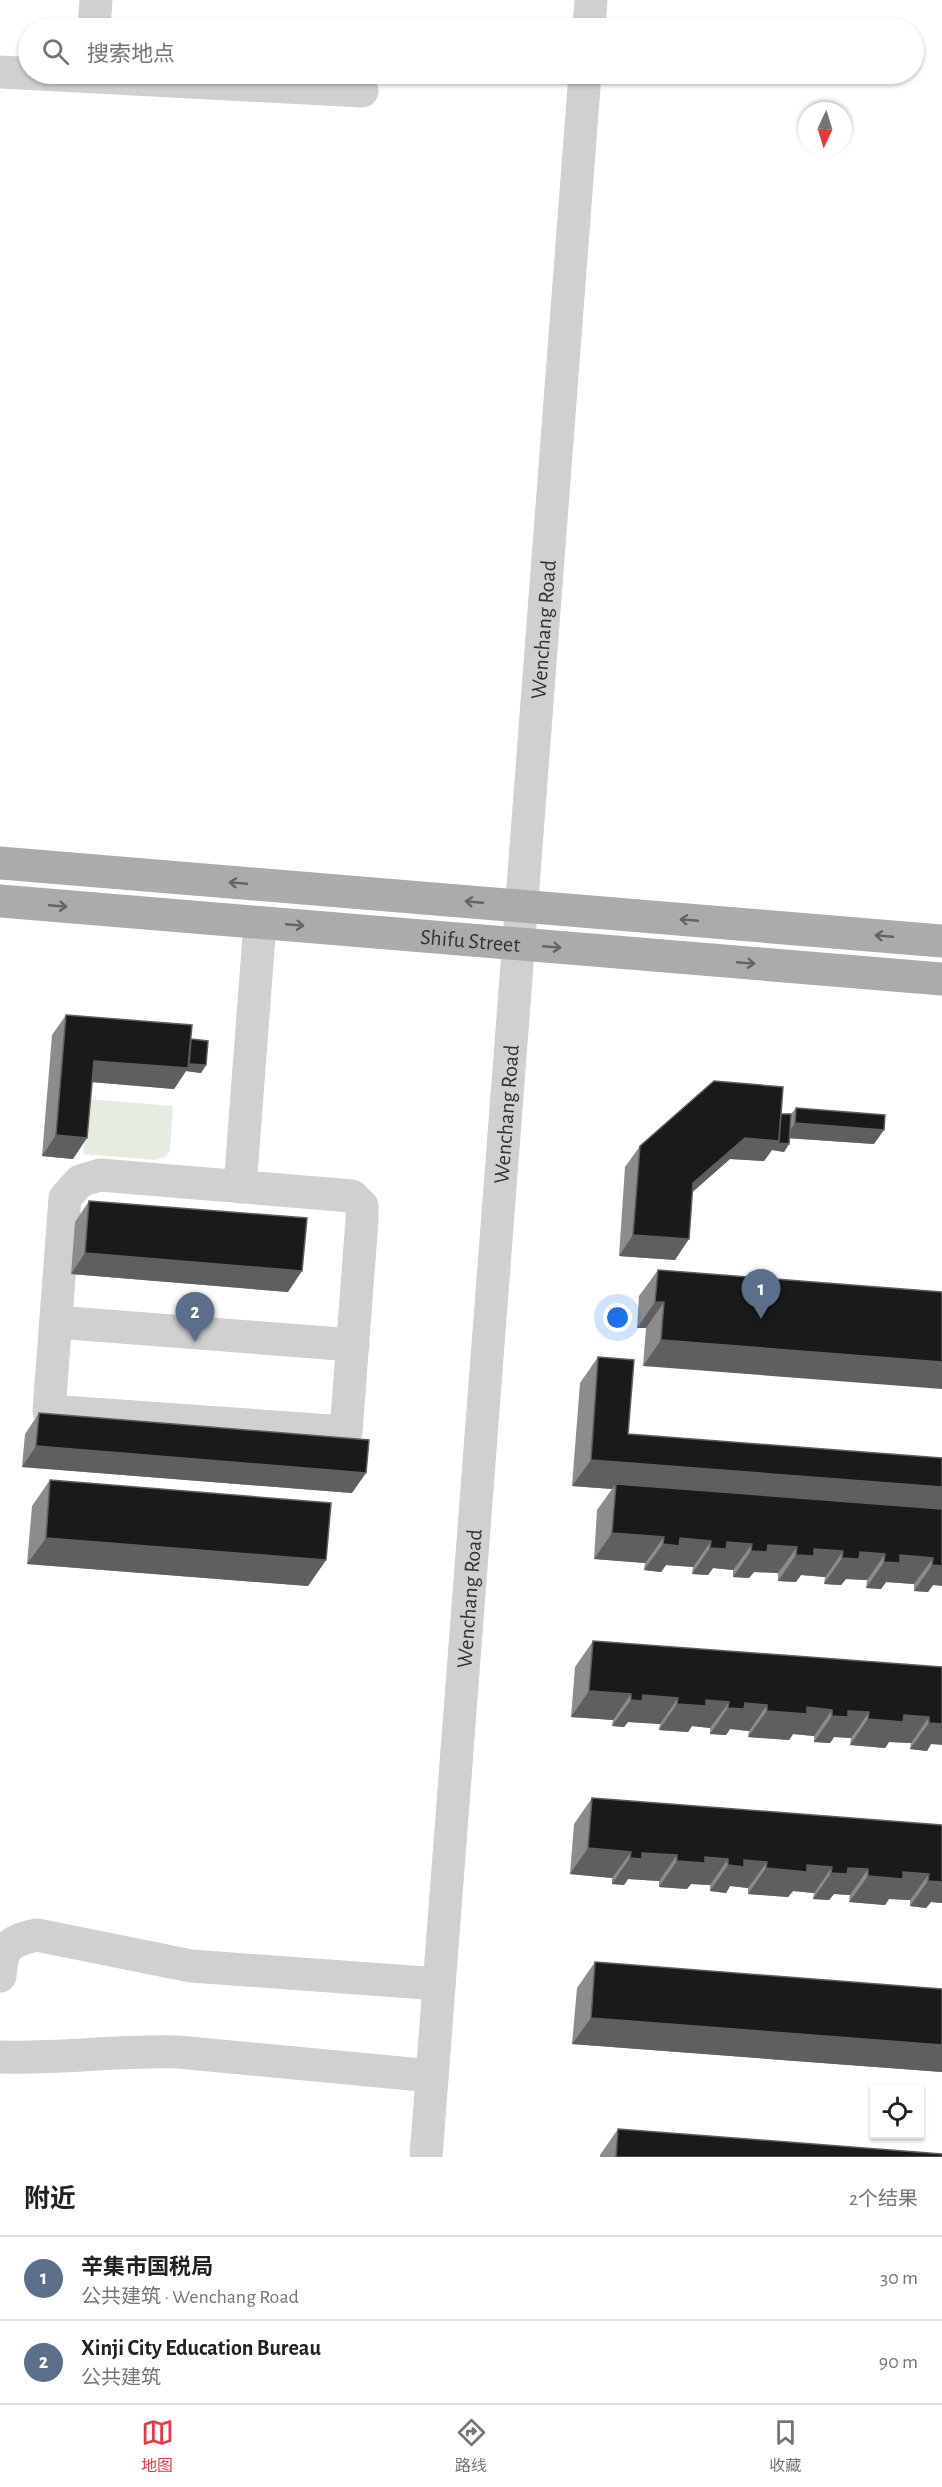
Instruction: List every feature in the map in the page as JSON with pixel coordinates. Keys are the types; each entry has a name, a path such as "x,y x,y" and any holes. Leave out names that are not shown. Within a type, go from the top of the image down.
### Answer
{"main road":[{"name":"Shifu Street","path":"0,863 942,940"},
{"name":"Shifu Street","path":"0,901 942,979"}],"street":[{"path":"95,18 96,0"},
{"path":"590,18 591,0"},
{"path":"0,72 18,73"},
{"path":"253,84 362,90"},
{"name":"Wenchang Road","path":"426,2157 584,84"},
{"path":"240,1187 260,922"},
{"path":"100,1175 240,1187 351,1196 362,1206 346,1432 50,1411 65,1198 80,1181 100,1175"},
{"path":"56,1322 352,1345"},
{"path":"0,1976 2,1956 16,1939 37,1935 191,1966 439,1984"},
{"path":"0,2057 36,2059 146,2051 178,2052 432,2076"}],"shaded area":[{"path":"88,1099 173,1106 170,1150 165,1157 155,1160 83,1154"}],"building":[{"path":"66,1015 192,1025 188,1068 94,1061 87,1138 56,1135"},
{"path":"191,1039 208,1041 206,1065 189,1064"},
{"path":"714,1081 783,1087 779,1141 745,1138 693,1183 689,1239 633,1235 640,1146"},
{"path":"796,1108 885,1115 884,1130 795,1123"},
{"path":"781,1114 791,1114 789,1144 777,1143"},
{"path":"89,1201 307,1218 302,1271 85,1253"},
{"path":"658,1270 942,1292 942,1362 661,1340 664,1302 655,1302"},
{"path":"598,1357 634,1360 628,1434 942,1458 942,1487 591,1460"},
{"path":"39,1413 369,1440 366,1473 36,1446"},
{"path":"50,1480 331,1503 326,1560 46,1538"},
{"path":"616,1484 942,1509 942,1566 932,1565 933,1558 900,1555 900,1563 884,1562 885,1554 860,1552 859,1559 842,1558 843,1551 814,1549 814,1556 796,1555 797,1547 768,1545 767,1552 751,1551 752,1544 727,1542 726,1549 710,1548 711,1541 680,1538 679,1546 663,1544 664,1537 612,1533"},
{"path":"593,1641 942,1667 942,1724 929,1723 929,1717 904,1715 903,1722 868,1719 869,1712 848,1711 848,1717 832,1716 832,1710 807,1707 807,1714 767,1711 767,1705 745,1703 744,1709 728,1708 729,1702 706,1700 706,1706 677,1704 678,1698 643,1695 642,1701 631,1700 631,1694 589,1691"},
{"path":"592,1798 942,1825 942,1882 928,1881 929,1874 903,1872 903,1879 868,1876 868,1869 848,1868 847,1874 831,1873 832,1867 807,1865 807,1872 766,1868 767,1862 744,1860 744,1867 728,1865 728,1859 705,1857 705,1863 677,1861 677,1855 642,1853 642,1859 630,1858 631,1852 588,1848"},
{"path":"595,1962 942,1989 942,2045 591,2018"},
{"path":"618,2129 942,2154 942,2157 616,2157"}],"place":[{"name":"辛集市国税局","path":"761,1319"},
{"name":"Xinji City Education Bureau","path":"195,1342"}]}
